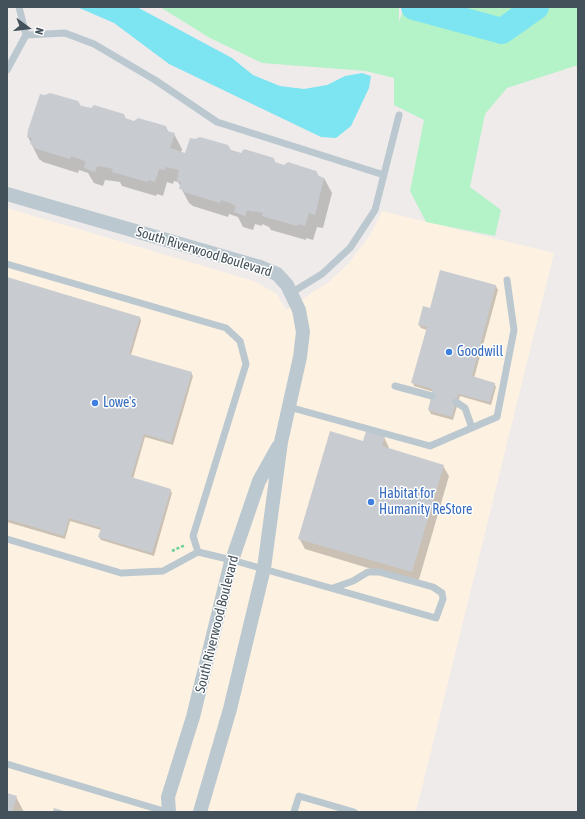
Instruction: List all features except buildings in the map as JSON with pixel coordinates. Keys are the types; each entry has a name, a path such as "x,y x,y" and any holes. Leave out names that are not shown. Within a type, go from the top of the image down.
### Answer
{"street":[{"name":"South Riverwood Boulevard","path":"7,194 260,267 276,274 287,285 299,310 303,332 300,357 281,442 264,568 230,710 200,812"},
{"name":"South Riverwood Boulevard","path":"168,812 168,797 193,717 232,560 259,480 281,442"}],"lane":[{"path":"7,70 26,35 19,7"},
{"path":"26,35 65,33 94,44 155,80 217,122 384,175"},
{"path":"291,293 322,274 350,248 375,210 399,115"},
{"path":"7,264 226,328 240,341 246,364 194,536 198,552"},
{"path":"289,406 430,446 497,416 514,330 507,280"},
{"path":"395,386 432,396"},
{"path":"456,402 465,408 472,428"},
{"path":"7,539 121,573 163,571 198,552 264,568 436,618 443,599 442,593 433,587 379,572 368,572 353,581 333,588"},
{"path":"7,764 168,812"},
{"path":"294,812 299,796 354,812"}],"shaded area":[{"path":"7,208 254,281 277,294 286,310 330,281 349,263 370,235 382,211 554,253 416,812 7,812"}],"green space":[{"path":"160,7 399,7 399,22 404,7 578,7 578,65 507,88 485,114 470,187 501,210 495,236 426,222 410,191 424,120 394,105 394,78 366,71 262,63 210,38"}],"water":[{"path":"77,7 137,7 232,58 253,75 280,86 304,89 327,85 345,76 362,73 371,76 369,88 351,126 336,138 321,137 169,64 114,23"}],"waterway":[{"path":"414,7 502,31 536,7"}],"place":[{"name":"Goodwill","path":"449,352"},
{"name":"Lowe's","path":"95,403"},
{"name":"Habitat for Humanity ReStore","path":"371,502"}]}
